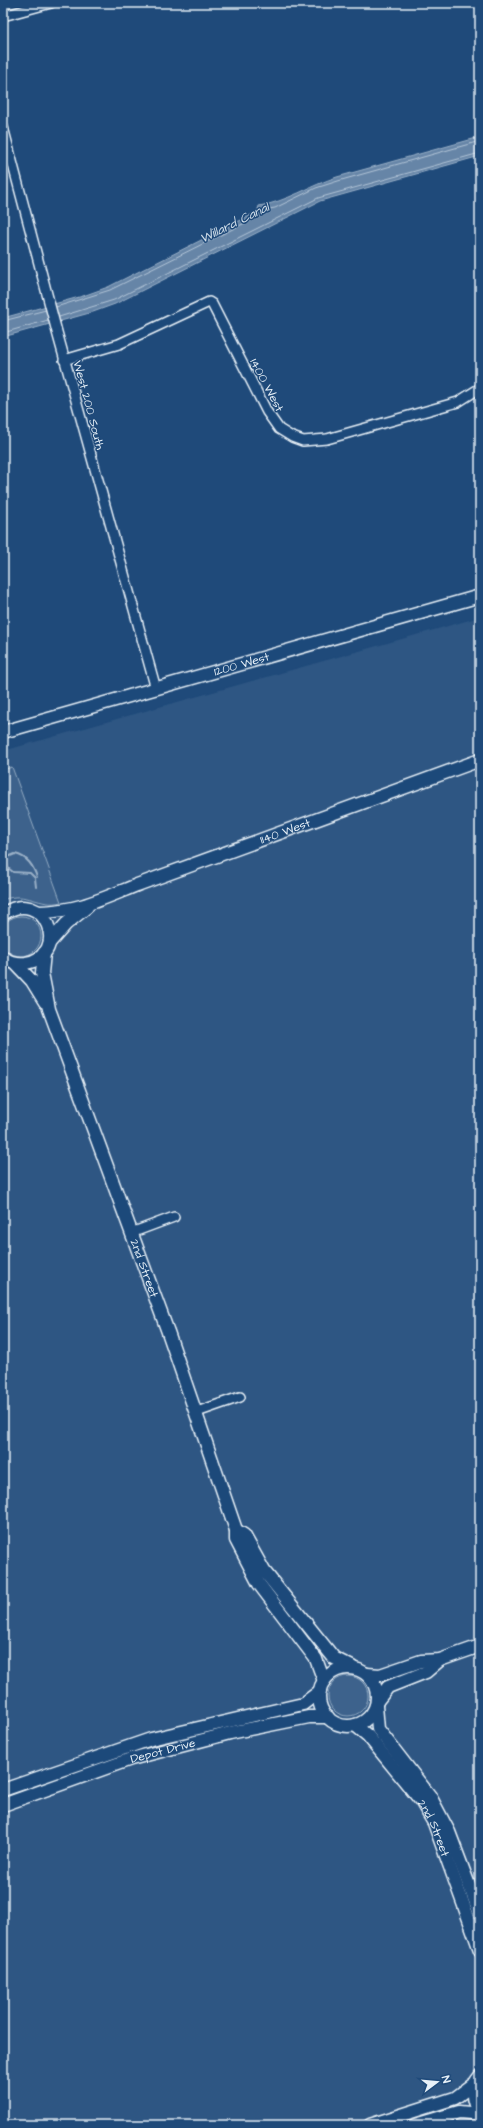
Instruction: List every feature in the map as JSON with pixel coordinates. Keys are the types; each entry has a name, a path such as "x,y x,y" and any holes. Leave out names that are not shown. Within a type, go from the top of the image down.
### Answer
{"street":[{"path":"3,16 51,3"},
{"name":"West 200 South","path":"3,127 55,327 156,689"},
{"name":"1400 West","path":"64,360 119,344 208,302 212,304 267,412 279,429 292,437 304,441 327,440 458,402 480,388"},
{"name":"1200 West","path":"3,732 480,596"},
{"name":"1140 West","path":"3,914 12,908 20,907 30,908 38,912 62,912 91,904 137,885 480,760"},
{"name":"1140 West","path":"47,948 66,924 91,904"},
{"name":"2nd Street","path":"38,912 49,925 47,948 42,973 49,1009 196,1412 236,1530 236,1540 259,1584 316,1659 322,1686"},
{"path":"3,957 16,963 30,962 47,948"},
{"name":"2nd Street","path":"16,963 32,981 49,1009"},
{"path":"131,1233 174,1217"},
{"path":"196,1412 240,1397"},
{"name":"2nd Street","path":"236,1530 244,1535 264,1572 334,1658 352,1667"},
{"path":"440,1660 426,1672 388,1687 377,1703 372,1714 364,1721 355,1725 339,1725 328,1717 320,1704 322,1686 332,1672 342,1668 352,1667 366,1674 380,1675 421,1661 440,1660 480,1646"},
{"path":"366,1674 375,1686 377,1703"},
{"name":"Depot Drive","path":"3,1790 151,1739 303,1704 322,1686"},
{"name":"2nd Street","path":"377,1703 378,1729 430,1796 449,1832 480,1914"},
{"name":"Depot Drive","path":"3,1805 131,1759 183,1745 309,1717 328,1717"},
{"name":"2nd Street","path":"355,1725 368,1736 416,1796 434,1823 480,1950"},
{"path":"477,2079 473,2096 474,2103 480,2114"},
{"path":"370,2125 455,2098 477,2079"},
{"path":"415,2125 459,2112 480,2114"}],"shaded area":[{"path":"480,617 480,2125 3,2125 3,751"},
{"path":"12,767 61,902 46,903 19,897 11,897 3,900 3,770"},
{"path":"21,916 29,918 35,922 39,928 41,936 39,944 35,950 29,954 21,956 13,954 7,950 3,944 1,936 3,928 7,922 13,918"},
{"path":"352,1676 359,1679 365,1685 368,1696 367,1704 359,1713 352,1716 344,1716 337,1713 329,1704 328,1692 331,1685 340,1677"}],"water":[{"path":"480,137 480,156 320,201 115,304 93,312 3,337 3,318 83,296 108,287 257,212 259,206 279,201 337,177"}],"waterway":[{"path":"3,854 8,857"},
{"path":"36,887 35,878 30,873 13,872 8,868 6,861 8,857 15,854 23,857 32,866 37,877"}],"water label":[{"name":"Willard Canal","path":"234,222"}]}
